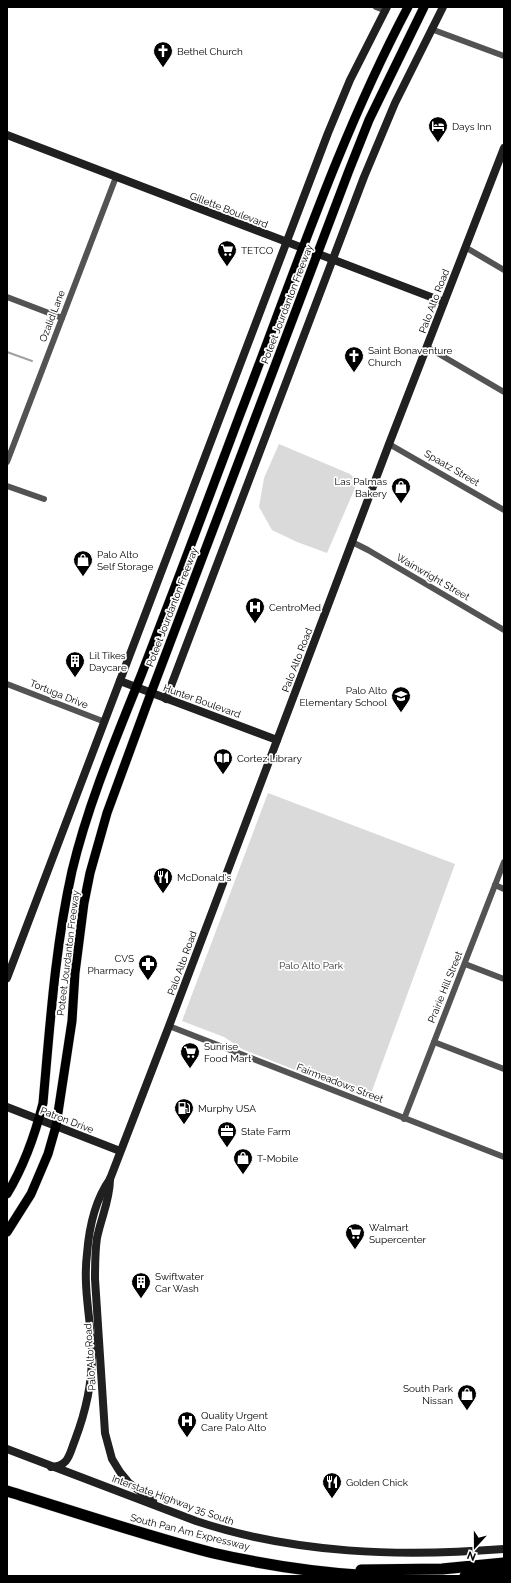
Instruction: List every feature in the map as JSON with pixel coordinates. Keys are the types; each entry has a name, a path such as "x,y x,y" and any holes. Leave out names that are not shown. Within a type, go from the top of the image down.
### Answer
{"highway":[{"name":"South Pan Am Expressway","path":"7,1491 171,1542 215,1553 308,1571 372,1576"},
{"path":"308,1571 442,1569 504,1563"},
{"path":"465,1576 504,1573"}],"main road":[{"name":"Poteet Jourdanton Freeway","path":"7,1194 24,1161 39,1120 43,1103 62,919 82,835 97,790 351,128 375,73 408,7"},
{"name":"Poteet Jourdanton Freeway","path":"7,1232 31,1194 48,1154 56,1126 72,1021 75,973 84,903 90,873 107,813 151,693 370,120 424,7"}],"street":[{"path":"7,978 286,242 350,80 386,9 376,7"},
{"path":"166,699 364,177 395,103 443,7"},
{"path":"431,29 504,56"},
{"name":"Gillette Boulevard","path":"7,135 444,302"},
{"name":"Palo Alto Road","path":"51,1466 59,1466 66,1462 80,1428 88,1393 92,1348 86,1279 86,1255 98,1200 102,1190 110,1179 170,1026 389,444 504,148"},
{"name":"Ozalid Lane","path":"7,462 116,177"},
{"path":"465,247 504,270"},
{"path":"7,297 62,318"},
{"path":"427,347 504,392"},
{"name":"Spaatz Street","path":"389,444 504,510"},
{"path":"7,486 44,499"},
{"name":"Wainwright Street","path":"352,542 504,630"},
{"name":"Hunter Boulevard","path":"120,681 277,740"},
{"name":"Tortuga Drive","path":"7,684 104,722"},
{"name":"Prairie Hill Street","path":"404,1119 504,862"},
{"path":"495,885 504,889"},
{"path":"465,964 504,979"},
{"name":"Fairmeadows Street","path":"170,1026 504,1157"},
{"path":"434,1042 504,1069"},
{"name":"Patron Drive","path":"7,1107 120,1151"},
{"name":"Palo Alto Road","path":"110,1179 110,1194 102,1217 95,1255 95,1279 105,1433 112,1459 129,1484 167,1510"},
{"name":"Interstate Highway 35 South","path":"7,1450 223,1530 256,1538 329,1550 377,1553 455,1553 504,1550"}],"green space":[{"path":"279,444 350,474 355,479 355,488 327,553 297,542 272,530 259,507 264,478"},
{"name":"Palo Alto Park","path":"268,793 455,864 369,1099 242,1049 224,1037 182,1021"}],"waterway":[{"path":"7,352 32,361"}],"place":[{"name":"Bethel Church","path":"163,68"},
{"name":"Days Inn","path":"438,143"},
{"name":"TETCO","path":"227,267"},
{"name":"Saint Bonaventure Church","path":"354,373"},
{"name":"Las Palmas Bakery","path":"401,504"},
{"name":"Palo Alto Self Storage","path":"83,577"},
{"name":"CentroMed","path":"255,624"},
{"name":"Lil Tikes Daycare","path":"75,678"},
{"name":"Palo Alto Elementary School","path":"401,713"},
{"name":"Cortez Library","path":"223,775"},
{"name":"McDonald's","path":"163,894"},
{"name":"CVS Pharmacy","path":"148,981"},
{"name":"Sunrise Food Mart","path":"190,1069"},
{"name":"Murphy USA","path":"184,1125"},
{"name":"State Farm","path":"227,1148"},
{"name":"T-Mobile","path":"243,1175"},
{"name":"Walmart Supercenter","path":"355,1250"},
{"name":"Swiftwater Car Wash","path":"141,1299"},
{"name":"South Park Nissan","path":"467,1411"},
{"name":"Quality Urgent Care Palo Alto","path":"187,1438"},
{"name":"Golden Chick","path":"332,1499"}]}
